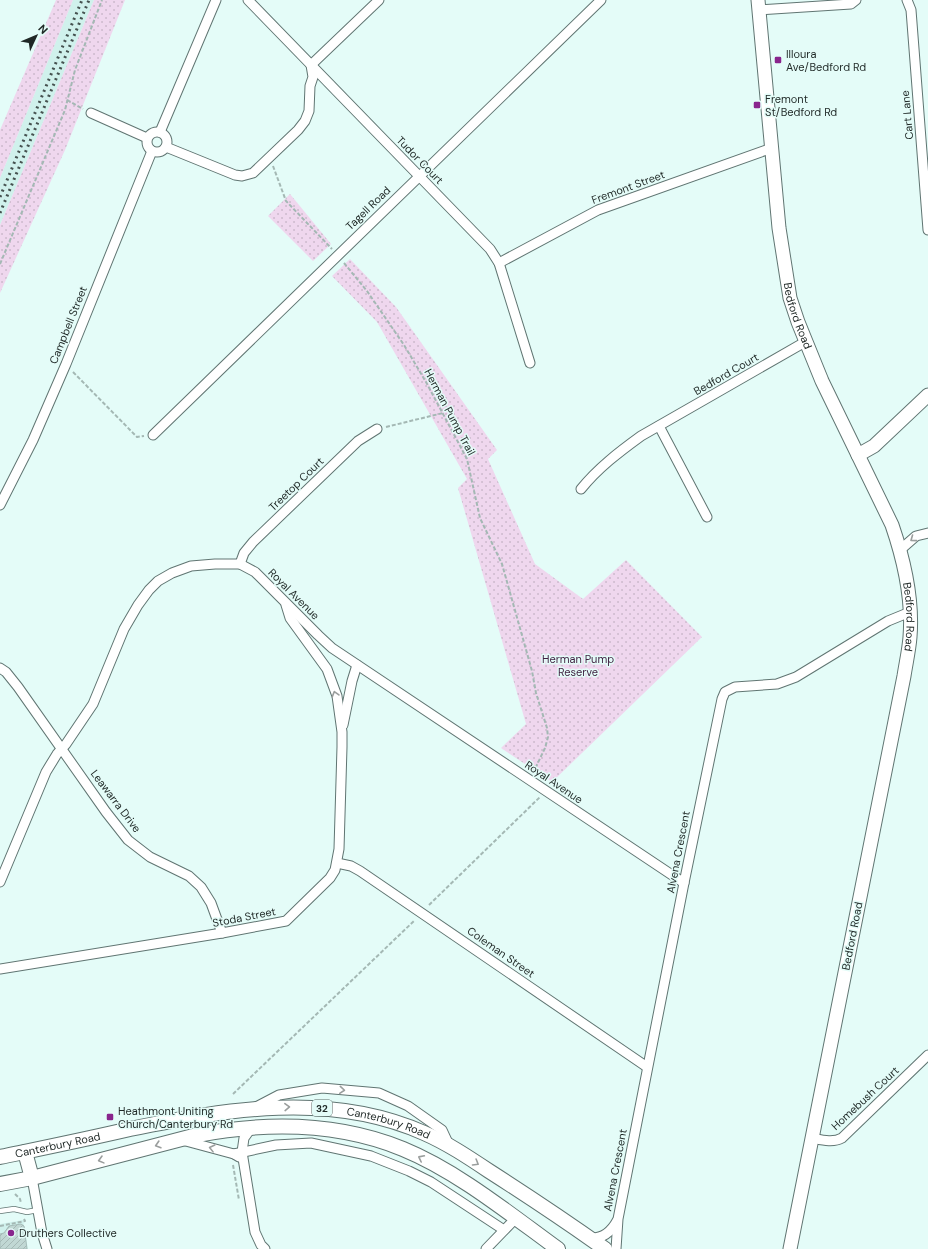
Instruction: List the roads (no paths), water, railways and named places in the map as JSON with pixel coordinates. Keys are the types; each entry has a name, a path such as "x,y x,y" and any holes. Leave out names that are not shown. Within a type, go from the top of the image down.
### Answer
{"main road":[{"name":"Bedford Road","path":"759,5 779,228 790,298 805,342 822,381 892,525 900,550 910,612 910,636 904,676 790,1249"},
{"path":"858,454 874,446 928,395"},
{"name":"Canterbury Road","path":"0,1157 160,1123 251,1110 319,1107 343,1110 368,1114 424,1133 501,1178 605,1249"},
{"name":"Canterbury Road","path":"0,1184 32,1178 177,1139 222,1130 277,1125 303,1126 354,1134 384,1142 422,1158 440,1168 516,1218 558,1249"},
{"path":"25,1152 32,1178"}],"street":[{"path":"160,132 216,0"},
{"name":"Tudor Court","path":"248,0 490,249 499,263 530,363"},
{"path":"166,147 235,175 242,176 253,173 298,130 305,121 309,111 310,86 313,77 312,65 380,0"},
{"name":"Tagell Road","path":"154,435 338,254 601,0"},
{"path":"759,5 839,2 851,4 856,0"},
{"name":"Cart Lane","path":"907,0 911,10 928,230"},
{"path":"91,113 147,138"},
{"path":"154,132 160,132 166,136 166,147 158,152 152,151 147,144 147,138 154,132"},
{"name":"Fremont Street","path":"499,263 598,210 772,148"},
{"name":"Campbell Street","path":"0,505 33,440 66,364 152,151"},
{"name":"Bedford Court","path":"581,489 590,478 622,449 641,436 805,342"},
{"path":"659,426 707,517"},
{"name":"Treetop Court","path":"240,564 244,553 253,542 358,441 377,429"},
{"path":"900,550 916,536 928,533"},
{"path":"0,882 46,772 93,704 124,629 149,590 158,581 192,566 240,564"},
{"name":"Royal Avenue","path":"240,564 255,572 332,648 684,883"},
{"name":"Stoda Street","path":"0,969 222,933 286,921 330,878 335,870 339,849 342,732 337,696 327,669 290,618 285,602"},
{"name":"Alvena Crescent","path":"616,1249 618,1219 647,1067 718,711 725,692 735,687 777,684 796,677 888,621 910,612"},
{"name":"Stoda Street","path":"342,732 352,681 357,665"},
{"name":"Leawarra Drive","path":"0,668 6,672 18,687 106,812 128,840 150,857 189,876 201,887 211,903 222,933"},
{"name":"Coleman Street","path":"337,863 351,866 360,870 647,1067"},
{"name":"Homebush Court","path":"812,1138 838,1141 928,1055"},
{"path":"251,1110 279,1095 322,1088 379,1093 408,1106 442,1130 450,1148"},
{"path":"238,1153 244,1138 252,1127"},
{"path":"177,1139 238,1153 276,1145 311,1143 371,1156 410,1171 431,1182 504,1230"},
{"path":"238,1153 244,1163 255,1232 261,1245 265,1249"},
{"path":"32,1178 42,1233 47,1249"},
{"path":"486,1249 516,1218"},
{"name":"Alvena Crescent","path":"590,1238 598,1238 607,1234 611,1231 618,1219"}],"lane":[{"path":"0,1211 14,1209 27,1212 38,1210"}],"railway":[{"path":"0,197 82,0"},
{"path":"0,213 89,0"}],"place":[{"name":"Illoura Ave/Bedford Rd","path":"778,60"},
{"name":"Fremont St/Bedford Rd","path":"757,105"},
{"name":"Heathmont Uniting Church/Canterbury Rd","path":"110,1117"},
{"name":"Druthers Collective","path":"11,1233"}],"park label":[{"name":"Herman Pump Reserve","path":"578,665"}]}
